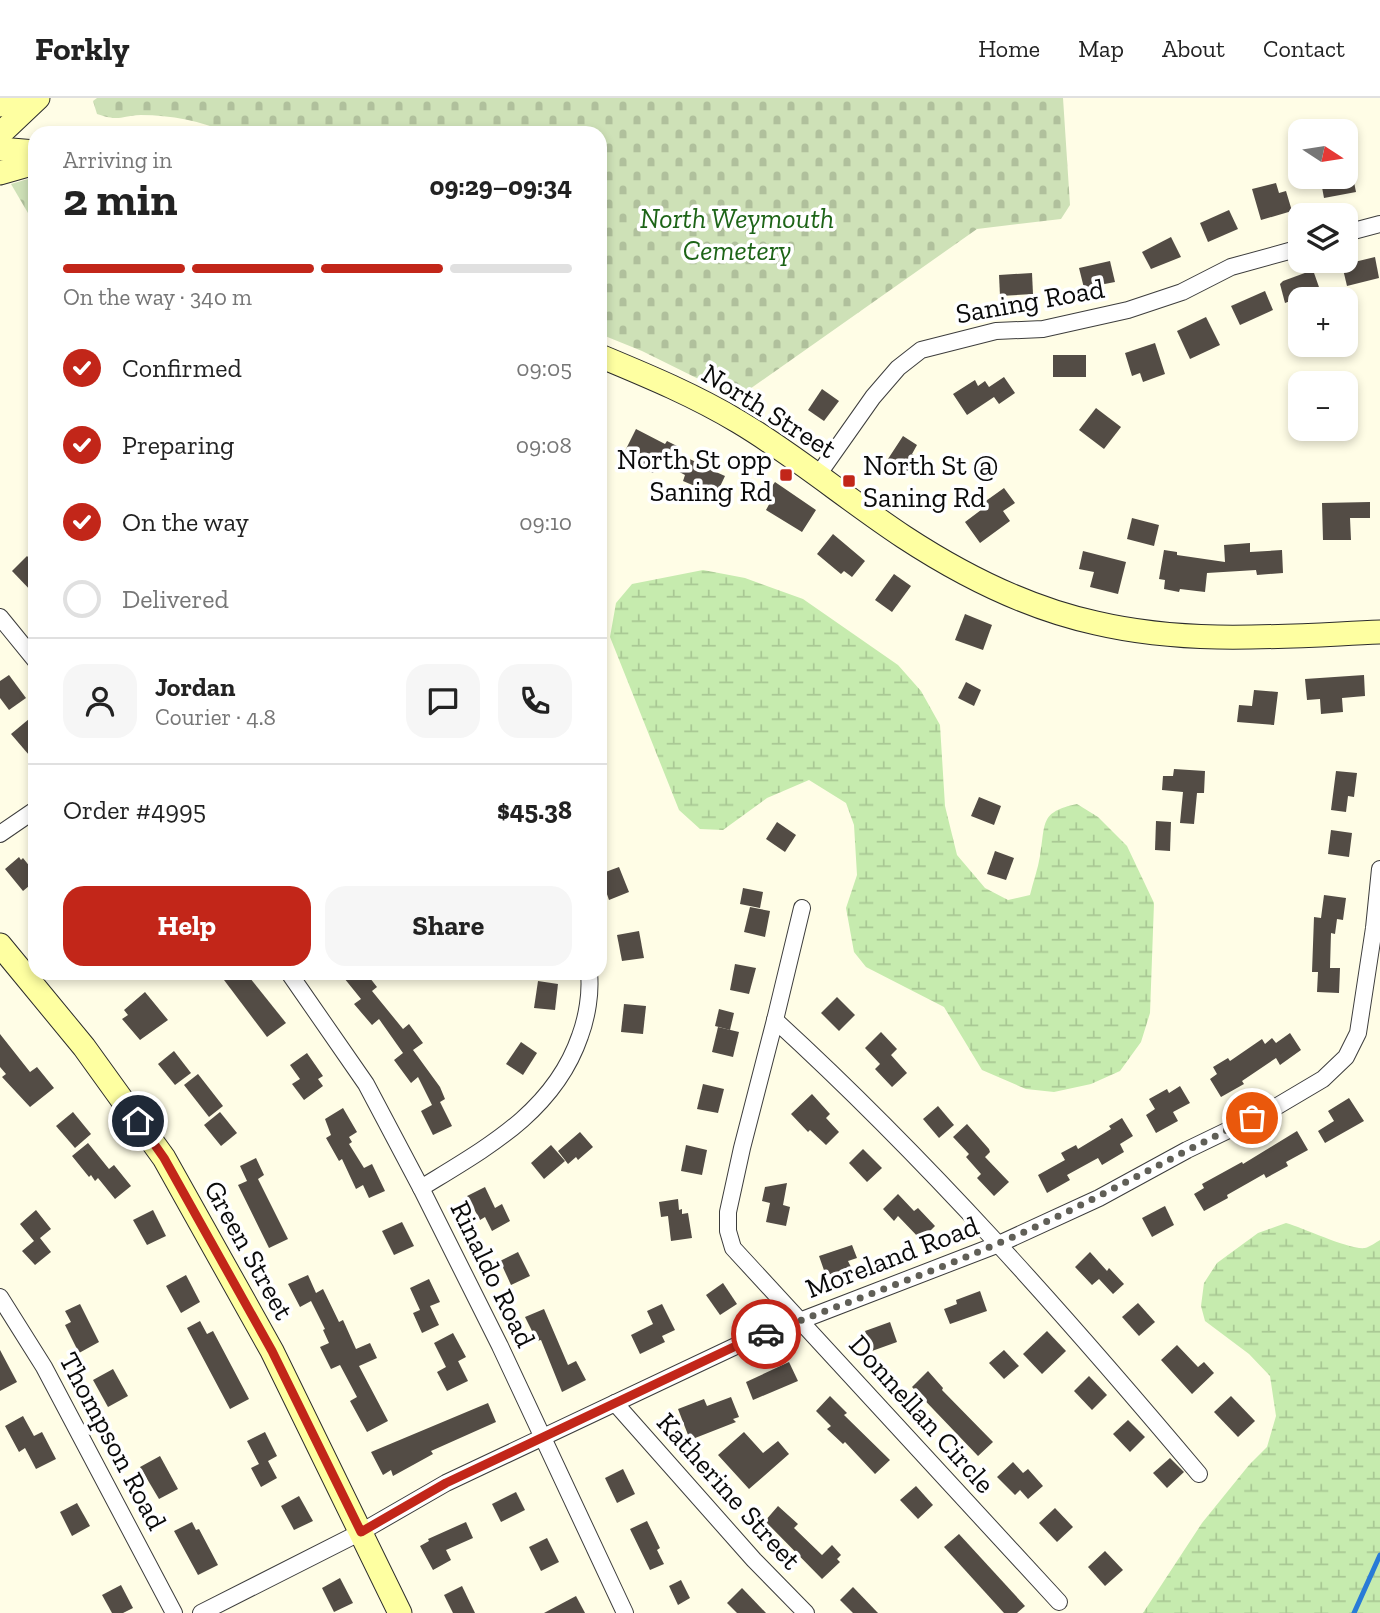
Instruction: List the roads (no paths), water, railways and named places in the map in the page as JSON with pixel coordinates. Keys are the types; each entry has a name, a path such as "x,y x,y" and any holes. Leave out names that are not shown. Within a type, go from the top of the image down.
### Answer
{"street":[{"path":"0,106 20,98"},
{"path":"0,134 38,98"},
{"path":"0,149 28,151"},
{"path":"0,173 28,165"},
{"path":"1358,230 1380,224"},
{"name":"Saning Road","path":"818,475 873,397 898,368 921,350 996,331 1043,329 1128,310 1182,292 1231,267 1288,251"},
{"name":"North Street","path":"607,359 674,387 717,410 818,475 901,536 942,561 1019,599 1082,620 1141,632 1192,638 1233,639 1380,632"},
{"path":"0,617 28,651"},
{"path":"0,834 28,815"},
{"name":"Moreland Road","path":"201,1613 361,1532 446,1483 740,1344 999,1244 1099,1198 1187,1150 1274,1108 1323,1079 1346,1057 1358,1033 1364,1006 1380,869"},
{"name":"Donnellan Circle","path":"802,908 728,1212 728,1231 733,1248 1059,1602"},
{"name":"Green Street","path":"0,945 28,979"},
{"name":"Green Street","path":"29,980 84,1047 164,1158 272,1351 400,1613"},
{"name":"Rinaldo Road","path":"294,980 366,1084 421,1188 500,1346 625,1613"},
{"path":"421,1188 497,1142 535,1110 556,1085 573,1057 584,1024 590,980"},
{"path":"775,1020 848,1087 999,1244 1199,1474"},
{"name":"Thompson Road","path":"0,1297 44,1367 174,1613"},
{"name":"Katherine Street","path":"615,1403 754,1560 806,1613"}],"waterway":[{"path":"1354,1613 1380,1555"}],"place":[{"name":"North St opp Saning Rd","path":"786,475"},
{"name":"North St @ Saning Rd","path":"849,481"}],"park label":[{"name":"North Weymouth Cemetery","path":"737,234"}]}
